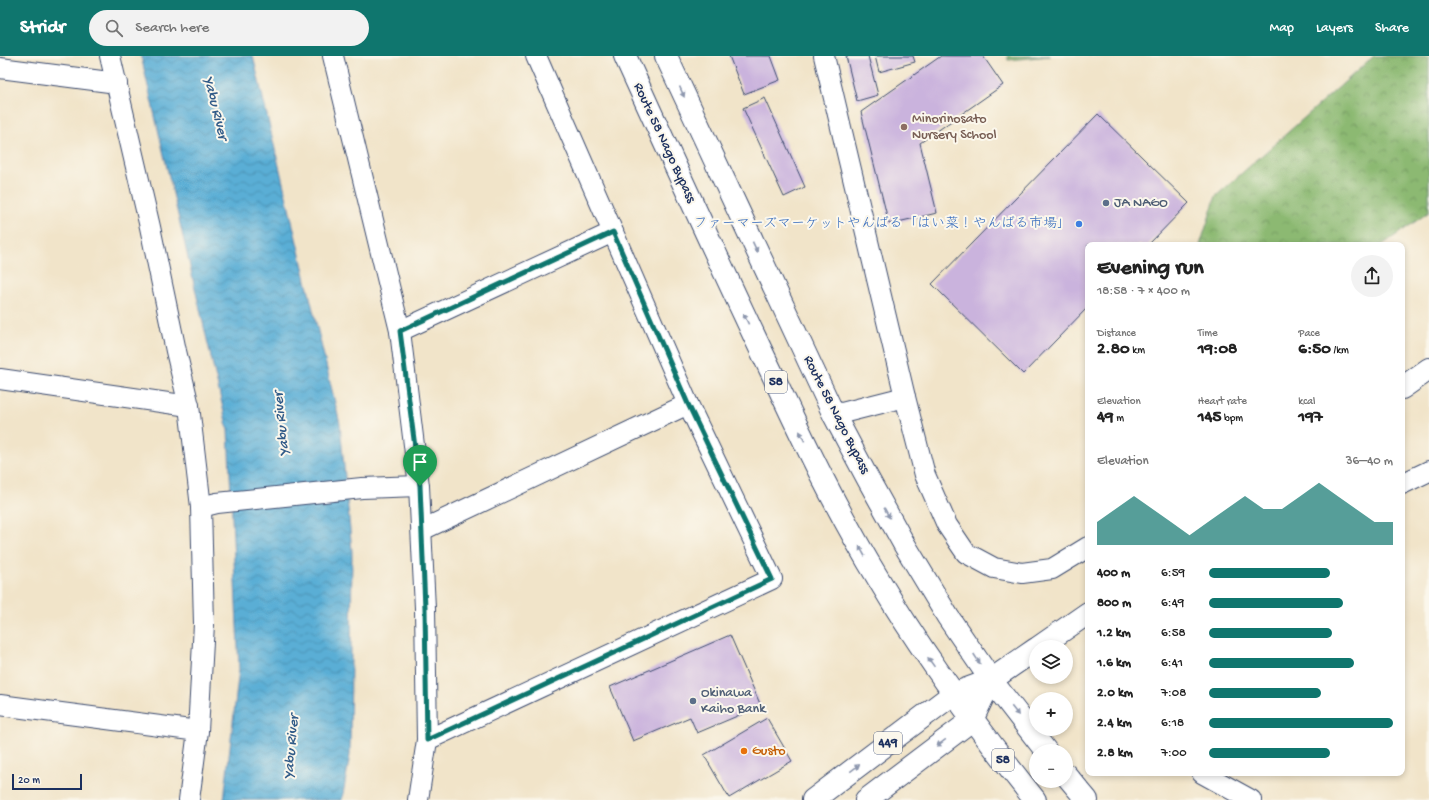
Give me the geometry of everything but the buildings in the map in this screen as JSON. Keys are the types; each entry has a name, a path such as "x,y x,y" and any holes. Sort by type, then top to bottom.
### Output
{"main road":[{"name":"Route 58 Nago Bypass","path":"625,56 724,274 841,514 893,604 953,694"},
{"name":"Route 58 Nago Bypass","path":"666,56 834,415 904,544 948,617 991,680 1041,744"},
{"path":"1405,386 1429,369"},
{"path":"1049,640 1085,615"},
{"path":"991,680 1029,654"},
{"name":"449","path":"813,800 953,694 991,680"},
{"name":"449","path":"866,800 972,720 991,680"},
{"name":"58","path":"953,694 1035,800"},
{"path":"1073,783 1087,800"}],"street":[{"path":"110,56 150,227 209,505 198,731 189,800"},
{"path":"333,56 400,331 420,486 427,740 418,800"},
{"path":"427,740 772,579 688,404 536,56"},
{"path":"824,56 925,475 947,525 966,553 994,568 1022,572 1052,569 1085,549"},
{"path":"0,68 117,83"},
{"path":"400,331 613,232"},
{"path":"0,379 189,406"},
{"path":"834,415 905,397"},
{"path":"422,530 688,404"},
{"path":"1405,483 1429,471"},
{"path":"209,505 362,488 420,486"},
{"path":"0,706 198,731"},
{"path":"1207,776 1251,800"}],"green space":[{"path":"1007,56 1050,56 1008,60"},
{"path":"1374,56 1429,56 1429,212 1386,242 1201,242 1216,196"}],"water":[{"name":"Yabu River","path":"141,56 253,56 340,424 352,551 350,755 342,800 224,800 239,669 228,430"}],"place":[{"name":"Minorinosato Nursery School","path":"904,127"},
{"name":"JA NAGO","path":"1106,203"},
{"name":"ファーマーズマーケットやんばる「はい菜！やんばる市場」","path":"1079,224"},
{"name":"Okinawa Kaiho Bank","path":"693,701"},
{"name":"Gusto","path":"744,751"}],"route":[{"path":"613,232 688,404 772,579 427,740 425,608 420,486 400,331 613,232"}]}
